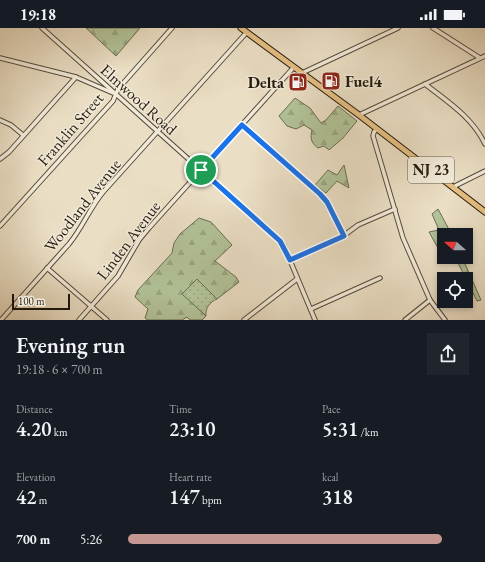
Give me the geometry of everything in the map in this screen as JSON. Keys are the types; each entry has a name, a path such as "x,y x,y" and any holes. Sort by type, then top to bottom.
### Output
{"main road":[{"name":"NJ 23","path":"241,28 359,115 485,212"}],"street":[{"name":"Elmwood Road","path":"42,28 280,241 290,260 315,320"},
{"name":"Franklin Street","path":"0,226 113,101 118,89 172,28"},
{"path":"302,73 398,28"},
{"path":"432,28 480,58"},
{"name":"Woodland Avenue","path":"1,320 74,238 100,196 247,32"},
{"path":"359,115 485,56"},
{"path":"0,58 76,77 116,94"},
{"name":"Linden Avenue","path":"78,320 118,276 144,234 294,67"},
{"path":"0,159 9,152 76,77"},
{"path":"425,84 468,119 480,134 485,144"},
{"path":"0,120 11,125 23,135"},
{"path":"242,125 320,194 327,202 344,236"},
{"path":"377,129 373,136 403,238 430,300 445,320"},
{"path":"453,187 485,171"},
{"path":"290,260 344,236 358,225 395,209"},
{"path":"47,268 107,320"},
{"path":"311,310 380,278"},
{"path":"244,320 298,279"},
{"path":"405,320 430,300"}],"green space":[{"path":"86,28 140,28 116,56"},
{"path":"295,98 310,108 321,123 326,120 338,106 357,121 343,138 329,150 324,146 318,148 312,140 312,130 304,125 296,129 287,126 279,116"},
{"path":"344,165 349,188 337,181 326,193 315,185 328,170 337,175"},
{"path":"438,209 448,228 438,228 432,214"},
{"path":"199,218 211,222 232,245 215,261 236,277 239,282 217,299 197,279 182,294 206,316 202,320 190,320 187,317 182,320 148,320 145,318 148,309 135,297 138,290 172,253 174,243 180,234"},
{"path":"437,230 437,246 429,232"},
{"path":"458,264 465,264 469,272 462,272"},
{"path":"197,279 217,299 208,306 206,316 181,294"},
{"path":"473,282 481,300 477,301 473,293"}],"place":[{"name":"Fuel4","path":"331,81"},
{"name":"Delta","path":"298,82"}],"route":[{"path":"242,125 320,194 327,202 344,236 290,260 284,246 280,241 201,170 242,125"}]}
